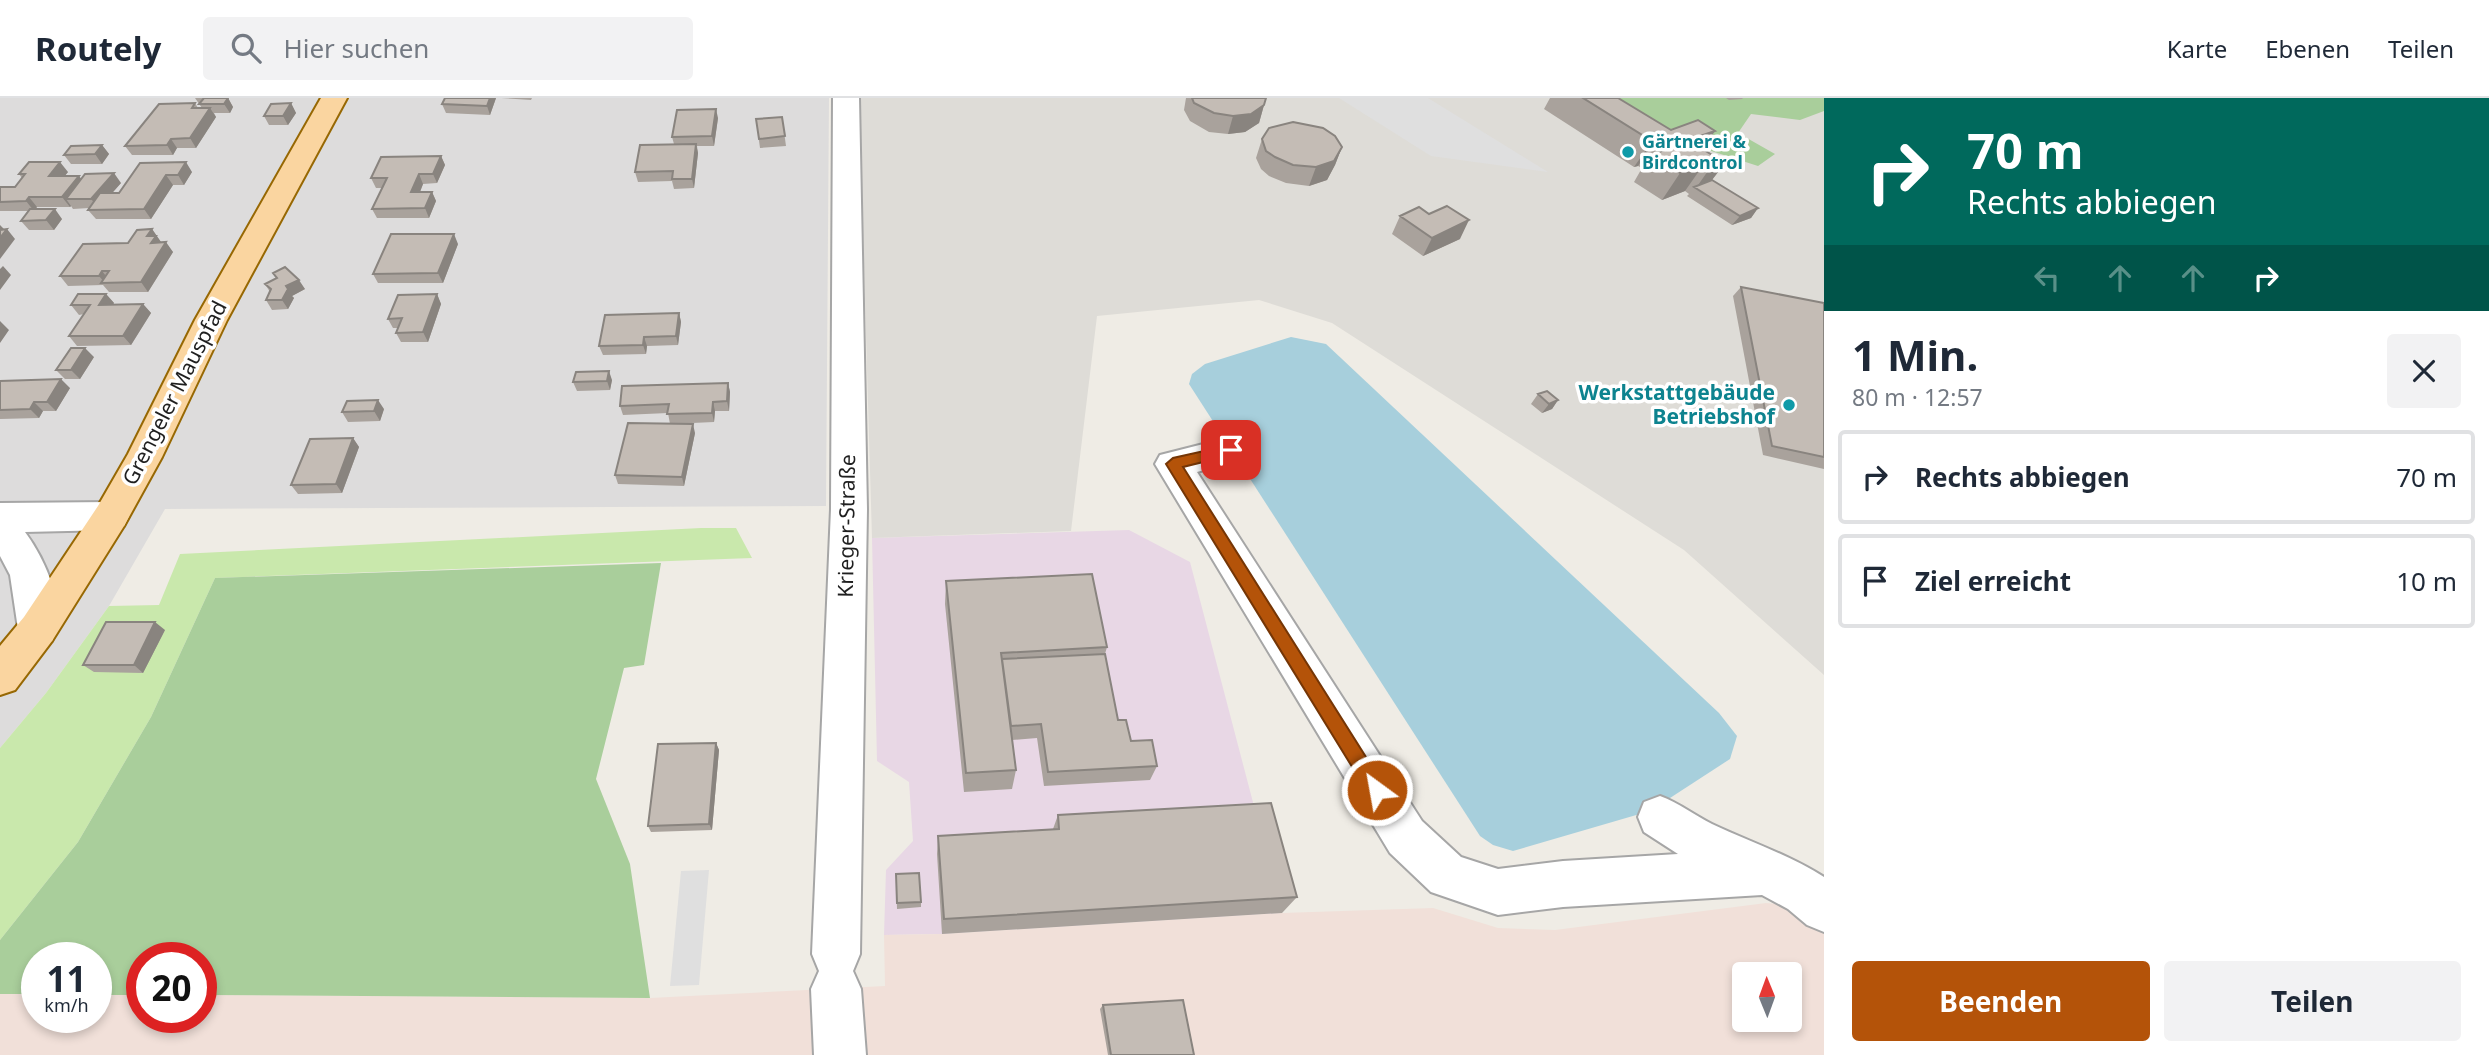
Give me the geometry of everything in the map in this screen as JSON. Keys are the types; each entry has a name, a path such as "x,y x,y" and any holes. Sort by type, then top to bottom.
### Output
{"main road":[{"name":"Grengeler Mauspfad","path":"0,677 38,629 111,516 144,457 211,320 334,98"}],"street":[{"name":"Krieger-Straße","path":"840,1055 836,972 849,509 846,98"},
{"path":"1231,450 1173,464 1406,837 1447,876 1498,892 1563,884 1768,872"},
{"path":"0,518 111,516"},
{"path":"0,530 17,548 30,577 38,629"},
{"path":"1660,817 1691,837 1805,892 1824,908"}],"shaded area":[{"path":"0,98 829,98 826,506 165,509 109,606 46,693 0,748"},
{"path":"859,98 1824,98 1824,675 1684,550 1332,323 1259,300 1097,316 1071,531 872,538"},
{"path":"1339,98 1428,98 1548,172 1431,156"},
{"path":"1129,530 1190,562 1282,913 942,934 884,935 886,870 913,841 909,782 877,761 872,538"},
{"path":"709,870 699,985 670,986 681,871"},
{"path":"1824,878 1824,1055 0,1055 0,994 21,994 21,1033 112,1033 112,995 126,995 126,1033 217,1033 217,995 650,998 885,986 884,935 943,934 1282,913 1433,908 1498,928 1555,930 1766,903 1799,906"}],"green space":[{"path":"1585,98 1824,98 1824,111 1800,120 1751,114 1738,133 1775,154 1758,166 1702,148"},
{"path":"736,528 752,558 215,578 151,717 78,842 0,940 0,748 46,693 109,606 159,605 180,554"},
{"path":"661,563 644,665 624,668 596,779 630,864 650,998 217,995 217,942 126,942 126,995 112,995 112,942 21,942 21,994 0,994 0,940 78,842 151,717 215,578"}],"water":[{"path":"1291,337 1326,344 1719,713 1737,736 1730,759 1650,811 1513,851 1493,845 1480,836 1189,384 1192,374 1205,364"}],"building":[{"path":"204,98 228,98 224,104 199,104"},
{"path":"445,98 490,98 487,106 442,104"},
{"path":"1192,98 1266,98 1264,105 1251,114 1233,116 1214,113 1194,103"},
{"path":"1583,98 1618,98 1671,130 1698,120 1715,131 1688,140 1725,163 1710,168 1704,164 1680,173 1651,155 1670,148 1656,139 1652,141"},
{"path":"195,103 192,108 210,108 190,138 171,139 167,145 125,146 159,104"},
{"path":"291,103 283,116 264,116 271,104"},
{"path":"716,109 712,136 672,137 677,110"},
{"path":"782,117 785,136 759,139 756,119"},
{"path":"1293,122 1323,128 1335,136 1342,147 1334,161 1316,167 1293,165 1266,151 1262,139 1269,128"},
{"path":"696,144 692,179 672,179 673,171 635,172 640,145"},
{"path":"102,145 95,154 64,155 71,146"},
{"path":"441,156 433,174 419,174 411,192 432,192 425,208 372,209 387,178 371,178 381,157"},
{"path":"29,162 60,162 49,176 79,176 62,197 29,197 26,201 0,202 0,187 15,187 25,174 19,174"},
{"path":"186,162 178,175 166,175 144,209 88,210 100,193 119,193 140,163"},
{"path":"114,173 91,199 66,199 85,174"},
{"path":"1712,180 1758,208 1740,216 1694,187"},
{"path":"1447,206 1469,220 1432,238 1400,216 1419,207 1429,214"},
{"path":"30,209 55,209 46,220 21,221"},
{"path":"152,229 147,236 156,236 151,243 166,242 141,282 101,283 109,271 102,271 99,276 60,276 83,244 128,243 137,230"},
{"path":"391,234 454,234 438,273 373,274"},
{"path":"285,267 299,280 286,286 288,289 282,300 266,300 271,289 265,284 277,278 273,273"},
{"name":"Werkstattgebäude Betriebshof","path":"1741,287 1824,303 1824,457 1772,446"},
{"path":"78,294 106,294 99,305 143,304 123,336 69,336 90,305 71,305"},
{"path":"437,294 423,332 396,333 402,318 388,319 398,295"},
{"path":"679,313 676,336 644,337 643,345 599,346 605,315"},
{"path":"71,348 85,348 71,370 56,370"},
{"path":"609,371 607,381 573,382 576,372"},
{"path":"61,379 47,402 34,402 30,409 0,410 0,381"},
{"path":"728,383 727,401 713,402 712,413 667,414 669,404 620,406 622,386"},
{"path":"1547,391 1558,400 1549,404 1538,394"},
{"path":"378,400 374,411 342,412 347,401"},
{"path":"628,423 693,424 682,477 615,475"},
{"path":"353,438 336,484 291,485 310,439"},
{"path":"1092,574 1107,647 1001,653 1016,770 966,773 946,581"},
{"path":"106,622 155,622 134,665 83,665"},
{"path":"1105,654 1118,720 1126,720 1131,741 1152,740 1157,766 1048,772 1041,724 1011,726 1002,659"},
{"path":"716,743 709,824 648,826 658,744"},
{"path":"1271,803 1297,897 944,919 938,836 1059,829 1058,815"},
{"path":"919,873 921,902 897,903 896,874"},
{"path":"1183,1000 1194,1055 1111,1055 1103,1005"}],"place":[{"name":"Gärtnerei & Birdcontrol","path":"1628,152"},
{"name":"Werkstattgebäude Betriebshof","path":"1789,405"}],"route":[{"path":"1231,450 1173,464 1377,790"}]}
